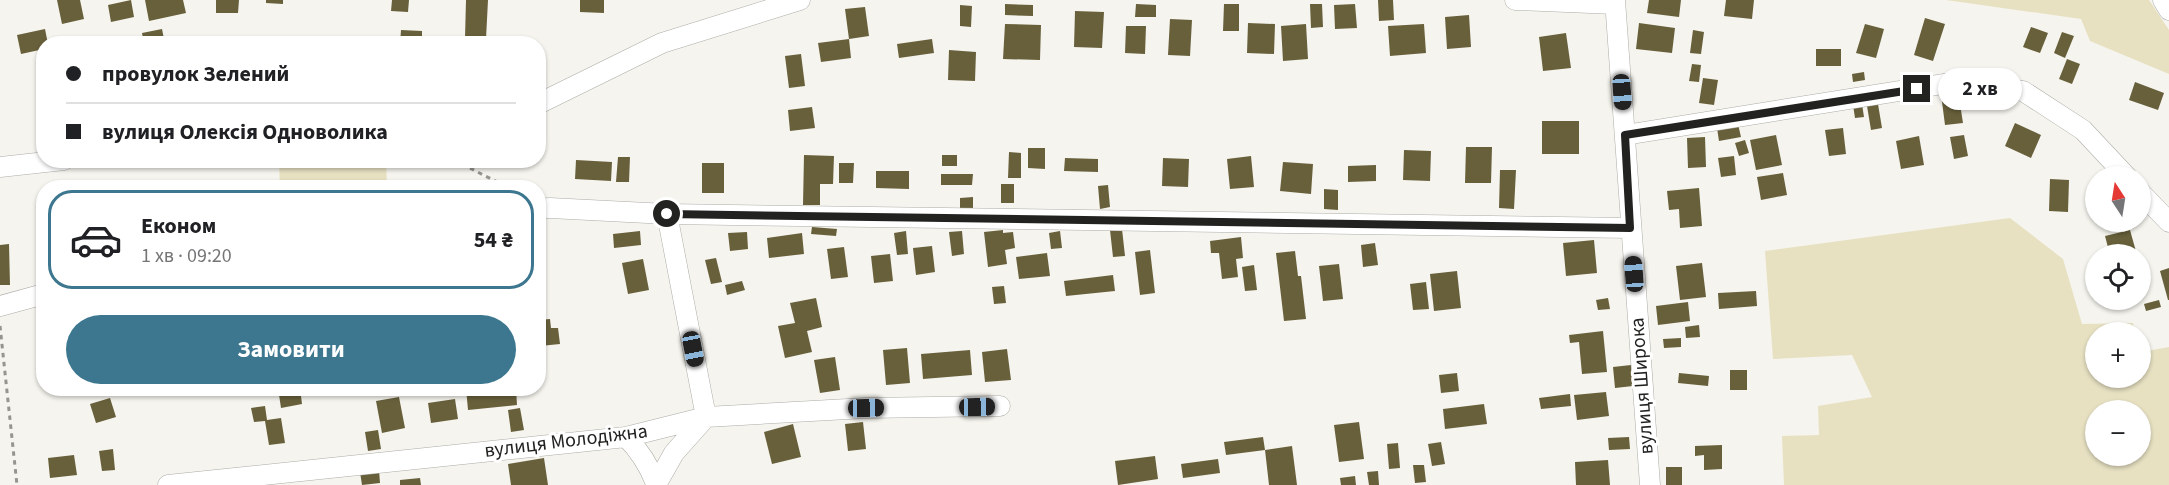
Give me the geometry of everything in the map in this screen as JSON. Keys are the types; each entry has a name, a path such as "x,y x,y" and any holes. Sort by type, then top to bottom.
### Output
{"street":[{"path":"546,100 662,43 800,0"},
{"path":"1515,0 1615,2"},
{"path":"2163,0 2169,10"},
{"name":"вулиця Широка","path":"1615,2 1650,485"},
{"path":"1625,135 1962,81 2023,91 2083,130 2117,166"},
{"path":"0,167 36,163"},
{"path":"2151,203 2169,222"},
{"path":"546,208 667,214 1630,228"},
{"path":"656,484 674,453 706,417 667,214"},
{"path":"0,306 36,296"},
{"name":"вулиця Молодіжна","path":"168,485 626,437 706,417 866,408 1000,406"},
{"path":"626,437 650,467 656,484"}],"path":[{"path":"470,168 493,180"},
{"path":"0,326 17,485"}],"shaded area":[{"path":"1946,0 2149,0 2169,30 2169,74 2090,41 2081,19"},
{"path":"279,168 386,168 387,180 280,180"},
{"path":"2010,218 2063,259 2082,324 2085,324 2085,388 2151,388 2151,350 2169,347 2169,485 1784,485 1782,436 1819,435 1818,406 1872,397 1852,355 1773,359 1765,251"}],"building":[{"path":"57,0 80,0 84,19 62,24"},
{"path":"131,0 134,17 111,22 108,5"},
{"path":"145,0 183,0 186,13 149,21"},
{"path":"216,0 239,0 238,13 216,13"},
{"path":"266,0 283,0 283,4 266,3"},
{"path":"392,0 409,0 408,12 391,11"},
{"path":"466,0 488,0 486,36 465,36"},
{"path":"580,0 604,0 604,13 580,12"},
{"path":"1378,0 1393,0 1394,20 1379,21"},
{"path":"1649,0 1681,0 1679,17 1647,13"},
{"path":"1726,0 1754,0 1752,19 1724,16"},
{"path":"1005,4 1033,5 1033,16 1005,15"},
{"path":"1136,4 1156,5 1156,17 1135,17"},
{"path":"1224,4 1239,4 1239,31 1223,31"},
{"path":"1310,4 1322,4 1323,27 1311,28"},
{"path":"1355,4 1357,28 1335,29 1334,5"},
{"path":"960,5 972,6 971,27 960,26"},
{"path":"865,7 869,36 849,39 845,9"},
{"path":"1075,11 1104,12 1102,48 1074,47"},
{"path":"1469,15 1471,47 1447,49 1445,17"},
{"path":"1925,18 1945,24 1933,61 1914,55"},
{"path":"1170,19 1192,20 1190,56 1168,55"},
{"path":"1248,23 1275,24 1274,54 1247,53"},
{"path":"1639,23 1675,28 1672,53 1636,49"},
{"path":"1005,24 1041,25 1040,60 1003,59"},
{"path":"1306,24 1308,59 1283,61 1281,26"},
{"path":"1424,24 1426,53 1390,56 1388,26"},
{"path":"1865,24 1884,29 1876,58 1856,53"},
{"path":"1126,26 1146,26 1145,54 1125,53"},
{"path":"2031,27 2048,33 2040,53 2023,47"},
{"path":"45,29 46,36 36,36 36,51 21,54 17,35"},
{"path":"162,29 163,36 143,36 142,33"},
{"path":"401,30 422,31 422,36 401,36"},
{"path":"1693,30 1704,32 1701,54 1690,53"},
{"path":"2062,32 2074,36 2065,58 2054,53"},
{"path":"1566,33 1571,68 1543,71 1539,37"},
{"path":"849,39 851,58 821,62 818,43"},
{"path":"932,39 934,53 899,58 897,44"},
{"path":"1816,49 1841,49 1841,66 1816,66"},
{"path":"949,50 976,52 975,81 948,80"},
{"path":"801,54 805,86 789,88 785,56"},
{"path":"2067,59 2080,64 2072,84 2059,79"},
{"path":"1692,64 1701,65 1699,82 1689,81"},
{"path":"1864,72 1865,80 1853,82 1852,74"},
{"path":"1703,78 1718,80 1714,105 1699,103"},
{"path":"2135,82 2164,93 2158,110 2129,100"},
{"path":"1958,91 1963,123 1945,125 1941,94"},
{"path":"1862,104 1864,117 1855,118 1853,105"},
{"path":"1878,104 1882,128 1871,130 1867,106"},
{"path":"812,107 815,128 790,131 788,110"},
{"path":"1542,121 1579,121 1579,154 1542,154"},
{"path":"2015,123 2041,135 2031,158 2005,146"},
{"path":"1738,124 1741,137 1719,141 1717,128"},
{"path":"1843,128 1846,154 1829,156 1825,130"},
{"path":"1776,135 1782,165 1756,170 1750,140"},
{"path":"1964,135 1968,156 1954,159 1950,137"},
{"path":"1919,136 1924,165 1901,169 1896,141"},
{"path":"1705,137 1706,167 1688,168 1687,138"},
{"path":"1745,140 1749,153 1739,156 1735,143"},
{"path":"1466,147 1492,147 1491,183 1465,183"},
{"path":"1028,148 1045,148 1045,169 1028,168"},
{"path":"1404,150 1431,151 1430,181 1403,180"},
{"path":"1009,152 1021,153 1021,178 1008,178"},
{"path":"804,155 834,156 833,184 820,184 820,205 803,205"},
{"path":"942,155 957,155 957,166 942,166"},
{"path":"1251,156 1254,187 1230,189 1227,159"},
{"path":"1734,156 1736,175 1721,177 1718,158"},
{"path":"618,157 630,157 629,182 616,182"},
{"path":"1065,158 1098,159 1098,172 1064,171"},
{"path":"1163,158 1189,159 1188,187 1162,186"},
{"path":"576,160 612,162 611,181 575,179"},
{"path":"1283,162 1313,164 1311,194 1280,191"},
{"path":"702,163 724,163 724,193 702,193"},
{"path":"839,163 854,163 853,183 839,183"},
{"path":"1376,165 1376,181 1348,182 1348,166"},
{"path":"1500,170 1516,170 1514,209 1499,208"},
{"path":"876,171 909,171 909,189 876,188"},
{"path":"1783,173 1787,195 1761,200 1757,177"},
{"path":"941,174 973,174 972,185 941,185"},
{"path":"2050,179 2069,180 2068,212 2049,211"},
{"path":"1001,184 1014,184 1014,203 1001,203"},
{"path":"1108,185 1110,207 1100,209 1098,186"},
{"path":"1699,188 1702,226 1680,228 1679,209 1669,210 1667,191"},
{"path":"1324,189 1338,190 1338,210 1324,209"},
{"path":"973,197 973,212 960,211 960,198"},
{"path":"812,227 837,229 836,236 811,234"},
{"path":"1122,229 1125,256 1113,257 1110,230"},
{"path":"1003,230 1003,233 1013,232 1015,248 1005,250 1007,264 988,267 984,232"},
{"path":"640,231 641,245 614,248 613,234"},
{"path":"906,231 908,254 897,255 894,233"},
{"path":"962,231 964,254 952,256 949,232"},
{"path":"1060,231 1062,248 1051,249 1049,233"},
{"path":"747,232 748,249 730,251 728,233"},
{"path":"2131,232 2134,244 2107,244 2105,236"},
{"path":"802,233 804,254 769,258 767,238"},
{"path":"1241,237 1243,258 1236,259 1238,277 1222,279 1219,253 1211,253 1210,241"},
{"path":"1594,240 1597,273 1566,276 1563,243"},
{"path":"1375,243 1378,265 1363,267 1361,245"},
{"path":"9,244 10,285 0,285 0,245"},
{"path":"932,246 935,272 916,275 913,248"},
{"path":"844,247 848,277 831,279 827,249"},
{"path":"1150,250 1155,293 1140,295 1135,252"},
{"path":"1295,251 1298,276 1301,276 1306,319 1284,321 1276,253"},
{"path":"1047,253 1050,276 1019,279 1016,257"},
{"path":"890,254 893,281 874,283 871,256"},
{"path":"716,258 722,282 711,284 705,260"},
{"path":"643,259 649,290 628,294 622,263"},
{"path":"1702,263 1706,297 1680,300 1676,266"},
{"path":"1339,264 1343,299 1323,301 1319,266"},
{"path":"1254,265 1257,290 1245,291 1242,267"},
{"path":"2169,268 2169,300 2168,300 2160,271"},
{"path":"1457,271 1461,308 1434,311 1430,274"},
{"path":"1113,275 1115,291 1066,296 1064,281"},
{"path":"742,281 745,290 727,295 725,285"},
{"path":"1426,282 1429,309 1413,310 1410,284"},
{"path":"1004,286 1006,303 994,304 992,287"},
{"path":"1756,291 1757,306 1719,309 1718,293"},
{"path":"816,298 822,327 807,331 812,352 785,358 778,326 795,323 790,303"},
{"path":"1608,298 1610,309 1598,310 1596,300"},
{"path":"2159,300 2161,307 2151,310 2151,302"},
{"path":"1688,302 1690,321 1658,325 1656,306"},
{"path":"546,319 550,319 551,328 558,328 560,344 546,345"},
{"path":"1699,325 1700,337 1686,338 1685,327"},
{"path":"1603,331 1607,372 1582,374 1579,342 1570,343 1569,335"},
{"path":"1681,338 1681,347 1664,348 1663,339"},
{"path":"907,348 910,383 886,385 883,350"},
{"path":"1007,349 1011,380 985,382 982,352"},
{"path":"970,350 972,375 923,379 921,354"},
{"path":"835,357 840,390 820,393 814,360"},
{"path":"1631,365 1633,386 1615,388 1613,367"},
{"path":"1730,370 1747,370 1747,390 1730,390"},
{"path":"1457,373 1459,391 1441,393 1439,375"},
{"path":"1679,373 1709,376 1708,386 1678,383"},
{"path":"1606,392 1609,416 1577,420 1574,395"},
{"path":"1570,394 1571,406 1541,409 1539,398"},
{"path":"279,396 301,396 302,404 281,408"},
{"path":"467,396 516,396 517,405 468,410"},
{"path":"399,397 405,428 382,433 376,401"},
{"path":"110,398 116,417 96,423 90,404"},
{"path":"455,399 458,419 431,423 428,403"},
{"path":"1484,404 1487,424 1445,429 1443,409"},
{"path":"265,406 267,420 281,418 285,443 269,445 265,421 254,422 251,408"},
{"path":"520,408 524,430 511,432 508,410"},
{"path":"863,422 866,449 848,451 845,424"},
{"path":"1359,422 1364,459 1339,462 1334,425"},
{"path":"793,424 801,457 772,464 764,432"},
{"path":"378,430 381,449 368,451 365,432"},
{"path":"1263,437 1265,450 1226,455 1224,442"},
{"path":"1629,437 1630,449 1609,450 1608,438"},
{"path":"1441,442 1445,464 1432,466 1428,444"},
{"path":"1398,443 1400,468 1389,469 1387,444"},
{"path":"1722,445 1722,469 1704,470 1704,455 1695,456 1695,446"},
{"path":"1292,446 1297,485 1269,485 1265,450"},
{"path":"113,449 115,470 102,471 99,451"},
{"path":"74,455 77,475 50,478 48,458"},
{"path":"1155,456 1158,479 1118,485 1115,461"},
{"path":"544,458 548,485 511,485 508,464"},
{"path":"1218,459 1220,473 1183,478 1181,464"},
{"path":"1608,460 1610,485 1576,485 1575,462"},
{"path":"1413,465 1424,465 1426,482 1415,483"},
{"path":"1666,467 1682,467 1682,485 1666,485"},
{"path":"379,470 380,483 362,485 360,472"},
{"path":"1378,471 1379,485 1369,485 1367,472"},
{"path":"1355,476 1356,485 1341,485 1340,478"},
{"path":"420,478 421,485 400,485 400,480"}],"route":[{"path":"667,214 1630,228 1625,135 1917,89"}]}
